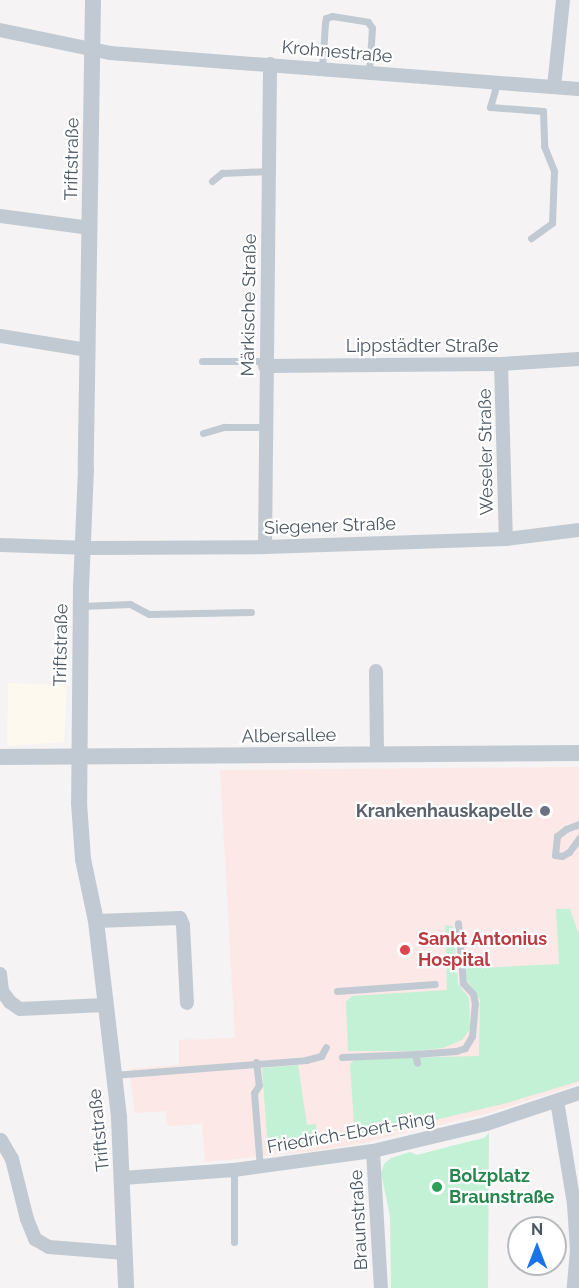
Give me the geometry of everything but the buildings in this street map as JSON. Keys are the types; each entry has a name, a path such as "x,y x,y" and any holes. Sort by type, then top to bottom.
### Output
{"street":[{"name":"Triftstraße","path":"93,0 79,757 83,859 96,921 123,1178 126,1288"},
{"path":"554,87 562,0"},
{"name":"Krohnestraße","path":"0,30 92,50 579,89"},
{"name":"Märkische Straße","path":"266,546 265,363 270,64"},
{"path":"0,216 90,228"},
{"path":"0,336 87,350"},
{"name":"Lippstädter Straße","path":"265,363 501,364 579,359"},
{"name":"Weseler Straße","path":"501,364 506,539"},
{"name":"Siegener Straße","path":"0,545 82,548 266,546 506,539 579,530"},
{"path":"376,671 377,754"},
{"name":"Albersallee","path":"0,757 579,753"},
{"path":"96,921 180,918 183,925 187,1003"},
{"path":"0,974 1,991 20,1009 104,1005"},
{"name":"Friedrich-Ebert-Ring","path":"123,1178 234,1170 373,1151 486,1124 579,1093"},
{"path":"557,1101 575,1179 577,1250 574,1288"},
{"path":"2,1140 12,1159 27,1220 35,1239 49,1247 125,1253"},
{"name":"Braunstraße","path":"373,1151 381,1288"}],"lane":[{"path":"321,69 326,18 332,16 368,22 372,28 369,72"},
{"path":"497,83 490,107 543,111 544,146 554,171 552,223 531,237"},
{"path":"212,182 222,173 269,171"},
{"path":"202,362 265,363"},
{"path":"203,433 224,427 265,427"},
{"path":"82,606 130,604 148,614 251,612"},
{"path":"579,824 557,836 555,855 562,856 570,852 579,838"},
{"path":"342,1057 456,1051 465,1048 472,1036 475,1004 473,994 463,983 458,923"},
{"path":"338,991 435,984"},
{"path":"113,1075 255,1062 306,1060 321,1056 326,1047"},
{"path":"415,1054 417,1063"},
{"path":"255,1062 259,1085 254,1093 260,1167"},
{"path":"234,1170 234,1242"}],"shaded area":[{"path":"8,683 67,685 64,742 7,746"},
{"name":"Sankt Antonius Hospital","path":"579,767 579,1084 489,1113 359,1144 315,1151 205,1162 202,1124 168,1126 165,1111 135,1113 129,1069 179,1065 179,1040 235,1038 220,770"}],"green space":[{"path":"556,909 570,909 579,935 579,1081 507,1103 355,1139 350,1064 356,1059 479,1056 480,1000 467,980 464,960 479,959 481,968 559,964"},
{"path":"445,925 452,926 458,984 469,998 470,1029 462,1040 443,1048 416,1051 348,1051 346,1002 352,996 447,990"},
{"path":"298,1065 307,1125 316,1124 318,1144 268,1150 262,1068"},
{"name":"Bolzplatz Braunstraße","path":"489,1133 488,1288 391,1288 390,1216 381,1173 384,1164 391,1158 410,1152 417,1155 484,1138"}],"place":[{"name":"Krankenhauskapelle","path":"545,811"},
{"name":"Sankt Antonius Hospital","path":"405,950"},
{"name":"Bolzplatz Braunstraße","path":"437,1187"}]}
